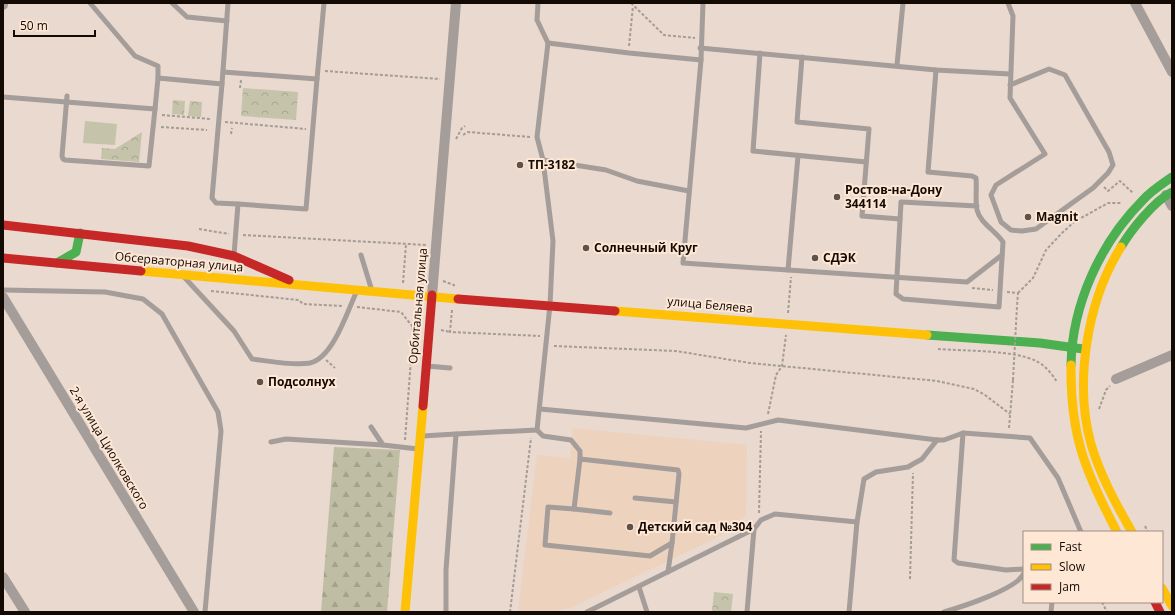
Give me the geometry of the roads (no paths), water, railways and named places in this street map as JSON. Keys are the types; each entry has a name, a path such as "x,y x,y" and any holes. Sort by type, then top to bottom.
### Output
{"main road":[{"path":"1117,531 1084,464 1075,432 1071,403 1071,374 1074,348 1080,313 1094,270 1108,241 1125,217 1156,187 1172,177"},
{"path":"1132,531 1102,471 1088,429 1085,405 1086,349 1093,315 1106,274 1119,249 1136,226 1169,193"},
{"name":"Обсерваторная улица","path":"3,225 188,246 234,256 299,285"},
{"path":"57,263 76,252 80,233"},
{"name":"Обсерваторная улица","path":"3,258 357,291 432,296"},
{"name":"улица Беляева","path":"432,296 986,339 1086,349"},
{"name":"Орбитальная улица","path":"405,612 432,296"},
{"path":"1163,590 1172,606"},
{"path":"1156,603 1160,612"}],"street":[{"name":"Орбитальная улица","path":"432,296 456,3"},
{"path":"1135,3 1172,72"},
{"path":"1169,193 1172,206"},
{"name":"2-я улица Циолковского","path":"3,297 194,612"},
{"path":"1116,380 1172,355"},
{"path":"3,577 25,612"}],"lane":[{"path":"67,96 62,159 149,166 154,126 158,66 133,54 90,3"},
{"path":"172,3 187,17 227,21"},
{"path":"228,3 212,198 216,203 306,209 324,3"},
{"path":"534,430 540,409 550,305 553,234 543,160 537,137 548,43 537,20 538,3"},
{"path":"703,3 700,39 701,60 683,263 967,282 1002,255"},
{"path":"897,65 903,3"},
{"path":"1008,3 1013,16 1010,74 1010,85 1010,98 1045,154 996,185 991,195 1001,222 1011,230 1022,231 1036,229 1099,182 1108,173 1113,165 1109,152 1065,75 1049,69 1010,85"},
{"path":"548,43 701,60"},
{"path":"700,48 897,65 936,70 1010,74"},
{"path":"760,53 753,152 866,162"},
{"path":"802,57 797,122 869,129 862,216 900,219"},
{"path":"936,70 928,172 972,176 976,178 977,206 977,211 983,221 1000,236 1003,242 999,307 903,300 896,294 901,202 977,206"},
{"path":"223,72 317,79"},
{"path":"158,78 222,84"},
{"path":"3,97 66,102 155,112"},
{"path":"790,270 798,156"},
{"path":"543,160 606,170 637,181 689,191"},
{"path":"234,256 238,204"},
{"path":"361,255 372,292"},
{"path":"182,274 234,331 252,359 295,363 312,362 322,357 332,346 357,291"},
{"path":"3,290 104,292 143,299 162,314 218,412 221,430 205,612"},
{"path":"426,366 450,368"},
{"path":"540,409 746,428 778,420 937,440 944,440 963,433 1009,435 1030,438 1058,478 1081,531"},
{"path":"371,427 383,445"},
{"path":"420,436 534,430 543,436 572,440 580,451 574,509"},
{"path":"963,433 954,560 958,563 1006,570 1023,569"},
{"path":"446,612 446,570 456,434"},
{"path":"271,442 286,439 383,445 419,449"},
{"path":"849,612 857,522 864,479 876,472 908,467 922,459 937,440"},
{"path":"580,459 674,468 678,470 679,474 668,572"},
{"path":"636,498 676,502"},
{"path":"610,513 548,507 545,545 650,556 672,543"},
{"path":"587,612 754,529 761,520 775,514 857,522"},
{"path":"747,612 754,529"},
{"path":"944,612 986,597 1014,584 1023,576"},
{"path":"639,586 647,612"}],"place":[{"name":"ТП-3182","path":"520,165"},
{"name":"Ростов-на-Дону 344114","path":"837,197"},
{"name":"Magnit","path":"1028,217"},
{"name":"Солнечный Круг","path":"586,248"},
{"name":"СДЭК","path":"815,258"},
{"name":"Подсолнух","path":"260,382"},
{"name":"Детский сад №304","path":"630,527"}]}
